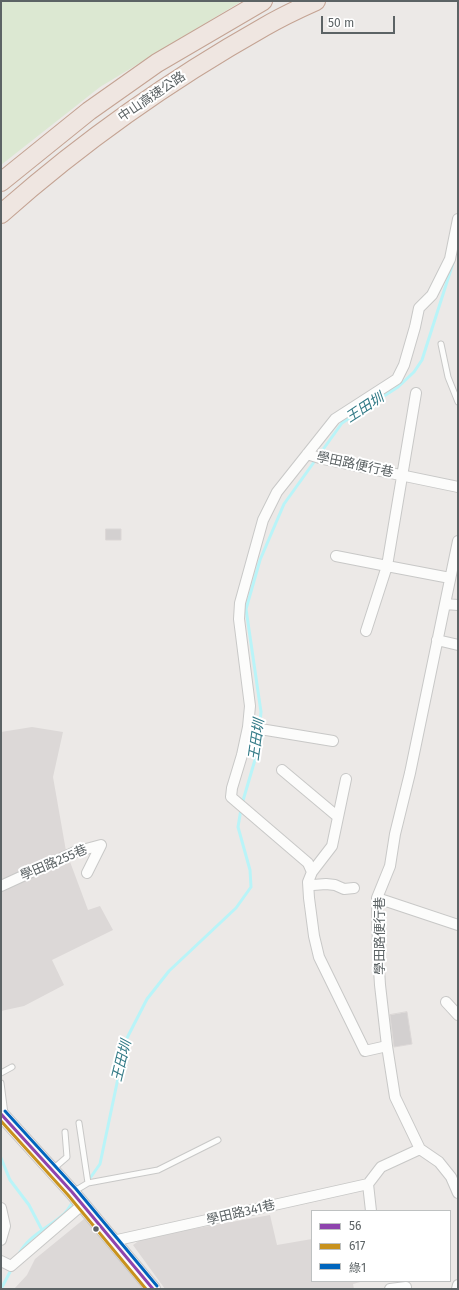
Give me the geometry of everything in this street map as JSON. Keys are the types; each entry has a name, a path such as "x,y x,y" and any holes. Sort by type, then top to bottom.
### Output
{"highway":[{"name":"中山高速公路","path":"1,182 89,111 157,64 263,1"},
{"name":"中山高速公路","path":"1,214 27,191 86,144 164,87 265,26 316,1"}],"main road":[{"path":"4,1116 72,1192 153,1289"}],"street":[{"path":"387,1046 365,1051 319,957 314,936 309,898 310,877 308,863 231,798 232,788 242,755 248,727 250,706 239,619 240,604 264,520 277,492 335,419 397,378 404,365 419,308 432,294 450,259 458,219"},
{"name":"學田路便行巷","path":"366,631 388,566 416,393"},
{"name":"學田路便行巷","path":"308,454 323,459 458,487"},
{"name":"學田路便行巷","path":"458,541 412,766 395,834 390,866 377,898 378,953 387,1046 395,1097 420,1149 439,1162 451,1177 458,1193"},
{"path":"336,556 450,578"},
{"path":"445,604 458,605"},
{"path":"437,640 458,645"},
{"path":"248,727 333,741"},
{"path":"282,770 338,817"},
{"path":"310,877 332,846 346,778"},
{"name":"學田路255巷","path":"1,886 75,852 101,845 87,873"},
{"path":"310,877 313,885 326,884 344,889 354,888"},
{"path":"377,898 458,925"},
{"path":"446,1002 458,1015"},
{"path":"371,1210 368,1184 381,1167 420,1149"},
{"name":"學田路341巷","path":"113,1241 368,1184"},
{"path":"1,1261 11,1266 82,1205"},
{"path":"1,1208 5,1226 1,1240"},
{"path":"457,1289 458,1285"},
{"path":"390,1289 406,1286"}],"lane":[{"path":"441,344 448,377 458,402"},
{"path":"1,1073 12,1067"},
{"path":"1,1083 4,1116"},
{"path":"79,1123 88,1183"},
{"path":"52,1170 67,1157 65,1132"},
{"path":"72,1192 88,1183 158,1170 218,1140"}],"shaded area":[{"path":"32,727 63,732 53,777 66,851 88,910 100,906 113,930 52,960 64,985 24,1006 1,1011 1,732"},
{"path":"270,1215 277,1245 311,1239 311,1282 360,1282 353,1284 354,1289 165,1289 133,1245 143,1238"},
{"path":"84,1219 151,1289 14,1289 27,1275 35,1259"}],"green space":[{"path":"1,1 242,1 100,87 1,165"}],"building":[{"path":"106,529 121,529 121,540 106,540"},
{"path":"407,1012 412,1044 394,1047 390,1015"}],"waterway":[{"name":"王田圳","path":"242,804 257,753 261,712 246,609 260,560 284,504 342,423 398,387 414,372 422,360 453,263"},
{"name":"王田圳","path":"88,1181 100,1164 126,1040 147,999 169,971 236,908 251,887 250,870 238,827 241,809"},
{"path":"1,1158 10,1180 29,1205 42,1230"},
{"name":"王田圳","path":"19,1254 28,1242 65,1213 74,1200"},
{"path":"1,1289 12,1268"}],"transit line":[{"name":"綠1","path":"5,1111 76,1189 157,1286"},
{"name":"56","path":"1,1114 72,1192 153,1289"},
{"name":"617","path":"1,1121 68,1195 146,1289"}]}
